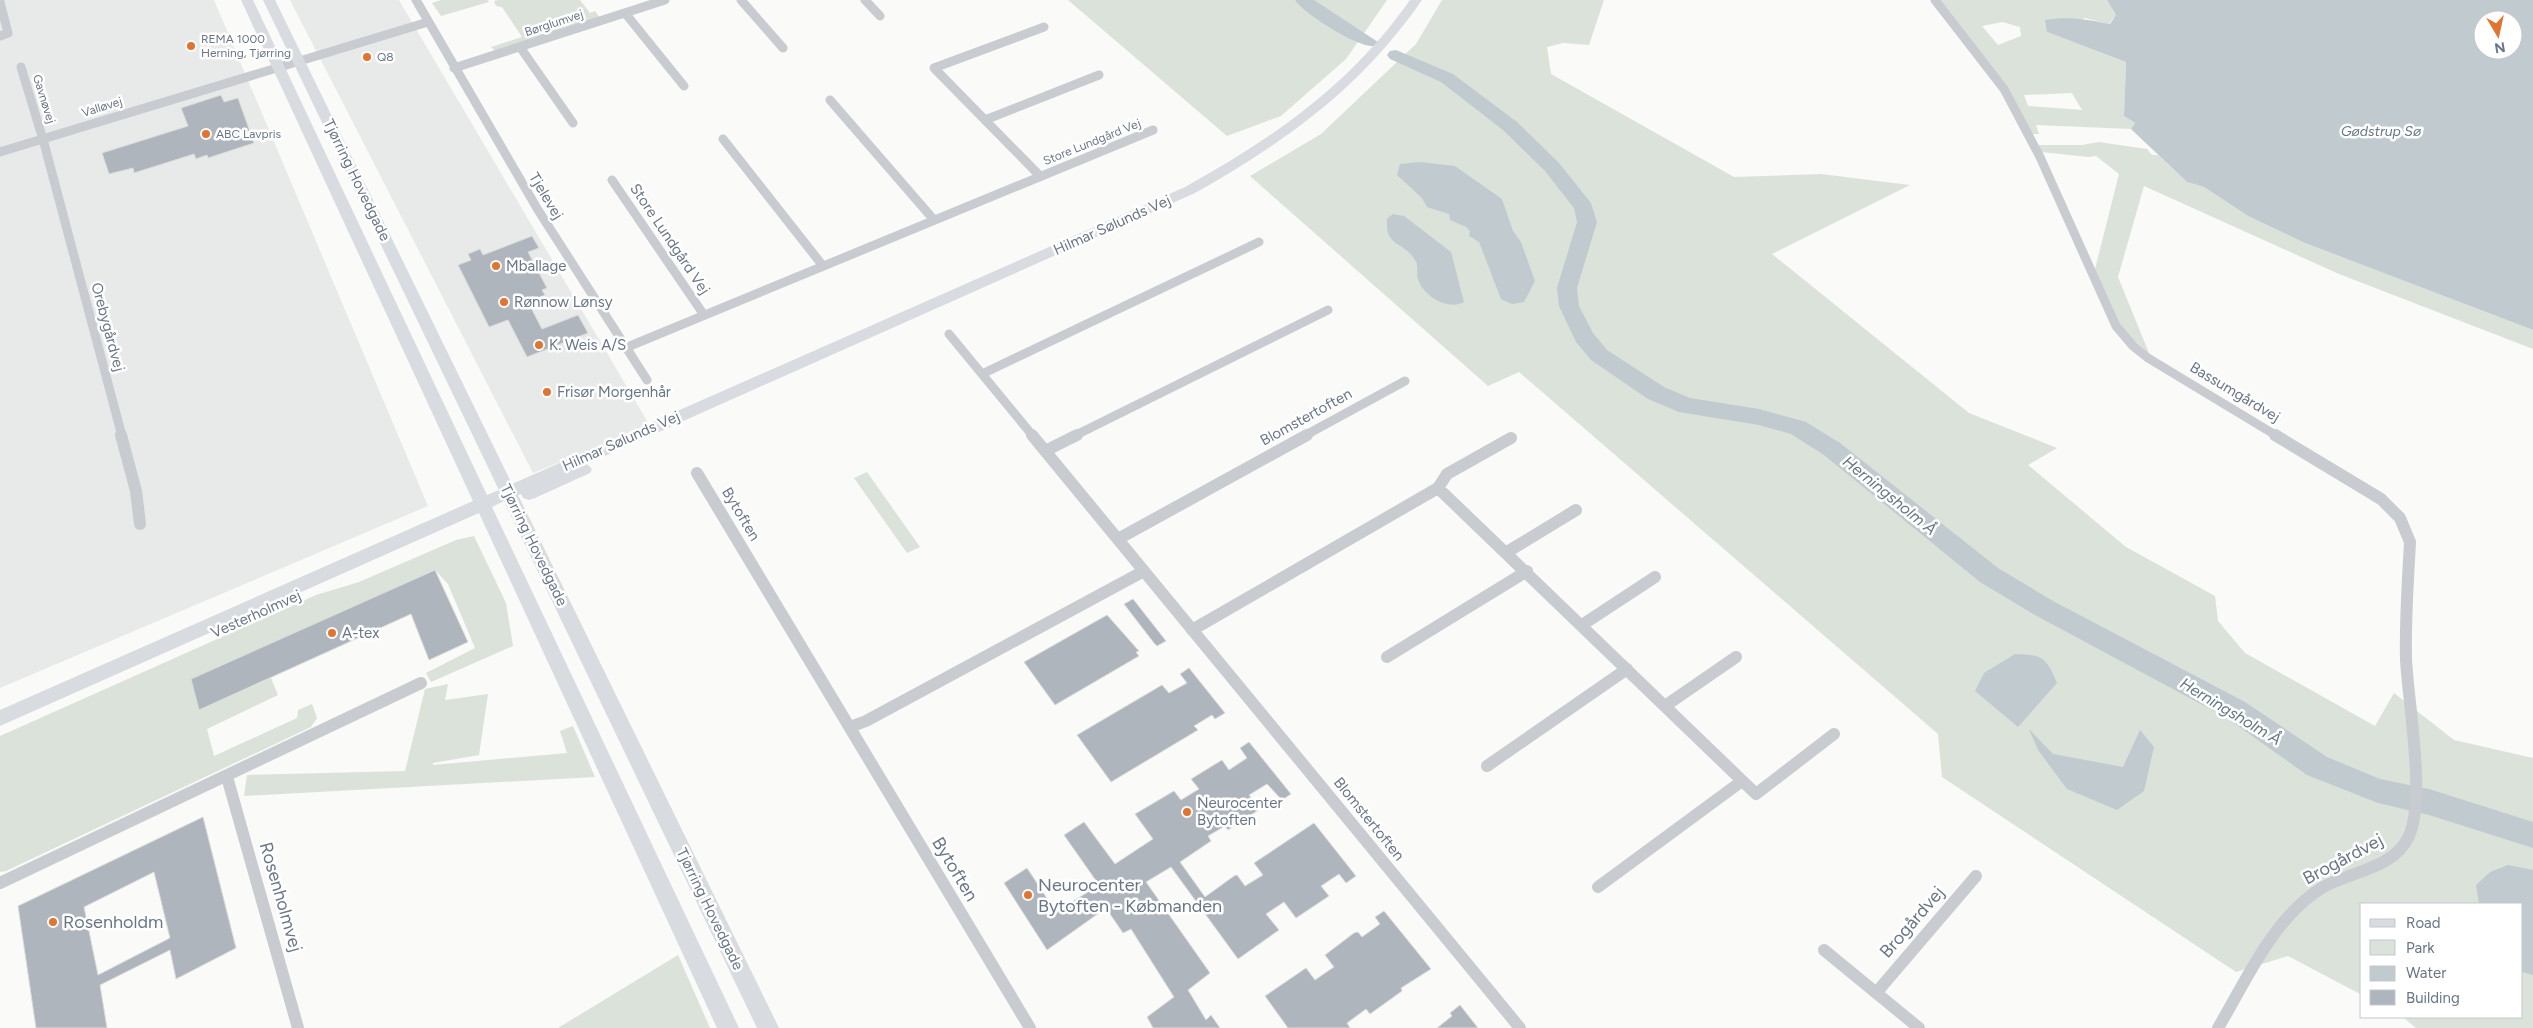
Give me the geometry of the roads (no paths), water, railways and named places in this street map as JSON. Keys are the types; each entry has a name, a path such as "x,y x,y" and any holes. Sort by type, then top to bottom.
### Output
{"main road":[{"name":"Tjørring Hovedgade","path":"247,0 728,1028"},
{"name":"Tjørring Hovedgade","path":"269,0 768,1028"},
{"name":"Hilmar Sølunds Vej","path":"510,496 658,434 761,382 1140,213 1227,170 1301,121 1344,86 1386,41 1416,0"},
{"name":"Vesterholmvej","path":"0,729 510,496"},
{"name":"Vesterholmvej","path":"0,718 485,508"}],"street":[{"name":"Tjelevej","path":"416,0 538,210 647,380"},
{"name":"Børglumvej","path":"454,68 665,0"},
{"path":"741,0 783,48"},
{"path":"865,0 880,16"},
{"name":"Bassumgårdvej","path":"1935,0 2004,89 2040,157 2116,326 2123,336 2148,358 2381,499 2396,512 2406,525 2410,542 2406,658 2414,780 2414,821"},
{"path":"0,2 8,33 0,36"},
{"path":"625,13 684,86"},
{"path":"277,65 426,19"},
{"name":"Store Lundgård Vej","path":"1040,176 934,68 1044,27"},
{"name":"Børglumvej","path":"520,47 573,123"},
{"name":"Valløvej","path":"0,152 212,86 234,82 277,65"},
{"name":"Gavnøvej","path":"22,67 43,138"},
{"path":"985,120 1099,75"},
{"path":"830,100 934,220"},
{"name":"Store Lundgård Vej","path":"625,348 1153,130"},
{"name":"Orebygårdvej","path":"43,138 134,484 140,524"},
{"path":"723,139 823,266"},
{"name":"Store Lundgård Vej","path":"612,180 704,315"},
{"path":"982,374 1259,242"},
{"path":"1045,451 1328,310"},
{"name":"Blomstertoften","path":"949,334 1520,1028"},
{"name":"Blomstertoften","path":"1118,539 1405,381"},
{"path":"1192,630 1438,488 1447,474 1511,438"},
{"name":"Bytoften","path":"697,473 1030,1028"},
{"path":"1438,488 1527,571 1756,794 1834,734"},
{"path":"1507,552 1576,510"},
{"path":"850,728 1144,571"},
{"path":"1387,657 1527,571"},
{"path":"1582,625 1655,577"},
{"path":"1665,706 1736,657"},
{"path":"1487,766 1627,669"},
{"path":"0,883 421,683"},
{"name":"Rosenholmvej","path":"227,776 298,1028"},
{"path":"1598,888 1742,781"},
{"name":"Brogårdvej","path":"2218,1028 2283,924 2298,907 2321,889 2382,861 2400,849 2409,836 2414,821"},
{"name":"Brogårdvej","path":"1876,993 1976,876"},
{"path":"1824,950 1919,1028"}],"water":[{"name":"Gødstrup Sø","path":"2107,0 2533,0 2533,330 2305,243 2248,216 2204,187 2187,182 2131,129 2135,123 2124,116 2126,62 2047,32 2045,20 2062,18 2110,24 2116,15"},
{"path":"1420,162 1455,166 1502,199 1513,231 1521,242 1535,281 1524,302 1512,304 1501,299 1479,242 1469,236 1470,231 1466,227 1450,220 1449,214 1427,207 1422,198 1397,175 1400,164"},
{"path":"1393,214 1404,216 1451,252 1464,302 1451,305 1437,300 1425,291 1418,279 1415,260 1389,235 1387,219"},
{"path":"2015,654 2032,655 2042,659 2050,668 2057,683 2018,727 1975,691 1984,673"},
{"path":"2029,729 2053,754 2123,767 2140,730 2154,747 2144,791 2117,810 2067,789 2038,750"},
{"path":"2508,865 2533,870 2533,975 2523,972 2523,903 2479,903 2476,885 2490,872"}],"waterway":[{"name":"Herningsholm Å","path":"1303,0 1332,21 1369,42"},
{"name":"Herningsholm Å","path":"1396,55 1447,78 1510,126 1552,167 1584,207 1587,222 1567,288 1569,306 1584,337 1599,355 1656,393 1687,406 1759,417 1798,428 1832,449 1989,575 2044,608 2236,710 2317,766 2378,791 2429,802 2533,835"}],"place":[{"name":"REMA 1000 Herning, Tjørring","path":"191,46"},
{"name":"Q8","path":"367,57"},
{"name":"ABC Lavpris","path":"206,134"},
{"name":"Mballage","path":"496,266"},
{"name":"Rønnow Lønsy","path":"504,302"},
{"name":"K. Weis A/S","path":"539,345"},
{"name":"Frisør Morgenhår","path":"547,392"},
{"name":"A-tex","path":"332,633"},
{"name":"Neurocenter Bytoften","path":"1187,812"},
{"name":"Neurocenter Bytoften - Købmanden","path":"1028,895"},
{"name":"Rosenholdm","path":"53,922"}]}
